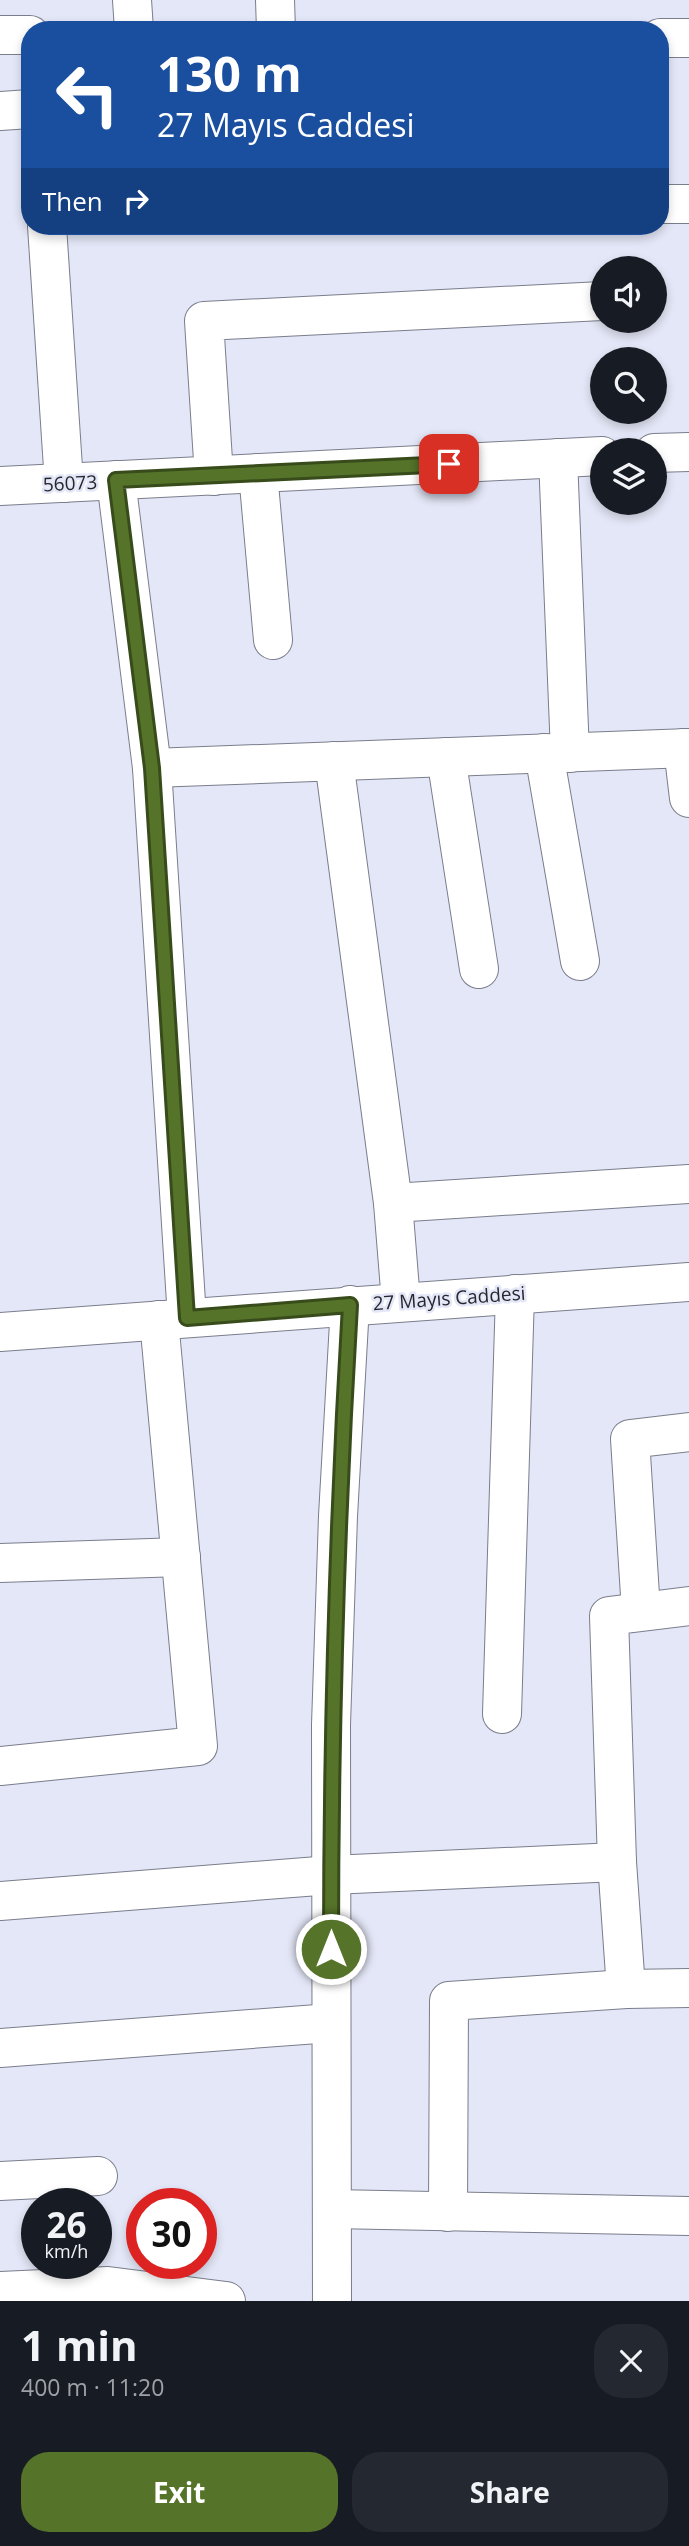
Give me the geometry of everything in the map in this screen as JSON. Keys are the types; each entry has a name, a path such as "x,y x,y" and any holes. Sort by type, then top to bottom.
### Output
{"street":[{"path":"132,0 133,21"},
{"path":"275,0 276,21"},
{"path":"0,35 21,35"},
{"path":"669,38 689,38"},
{"path":"0,111 21,110"},
{"path":"669,204 689,204"},
{"path":"48,235 64,483"},
{"path":"214,476 204,321 590,302"},
{"path":"667,453 689,452"},
{"name":"56073","path":"0,486 590,457"},
{"path":"558,458 557,753 580,961"},
{"path":"258,473 273,640"},
{"path":"0,1766 198,1746 181,1557 152,768 116,480"},
{"path":"152,768 686,748 689,798"},
{"path":"446,757 479,970"},
{"path":"334,761 393,1203 401,1301"},
{"path":"393,1203 689,1184"},
{"name":"27 Mayıs Caddesi","path":"0,1332 689,1282"},
{"path":"502,1714 515,1294"},
{"path":"332,2301 331,1725 338,1516 350,1305"},
{"path":"640,1611 630,1439 689,1432"},
{"path":"0,1563 181,1557"},
{"path":"626,1989 617,1863 609,1616 689,1606"},
{"path":"0,1901 331,1875 617,1863"},
{"path":"448,2213 449,2001 626,1989 689,1988"},
{"path":"0,2048 331,2023"},
{"path":"0,2181 98,2176"},
{"path":"332,2209 689,2216"},
{"path":"0,2291 107,2286 226,2301"}],"route":[{"path":"331,1949 331,1725 338,1516 350,1305 187,1318 152,768 116,480 449,464"}]}
